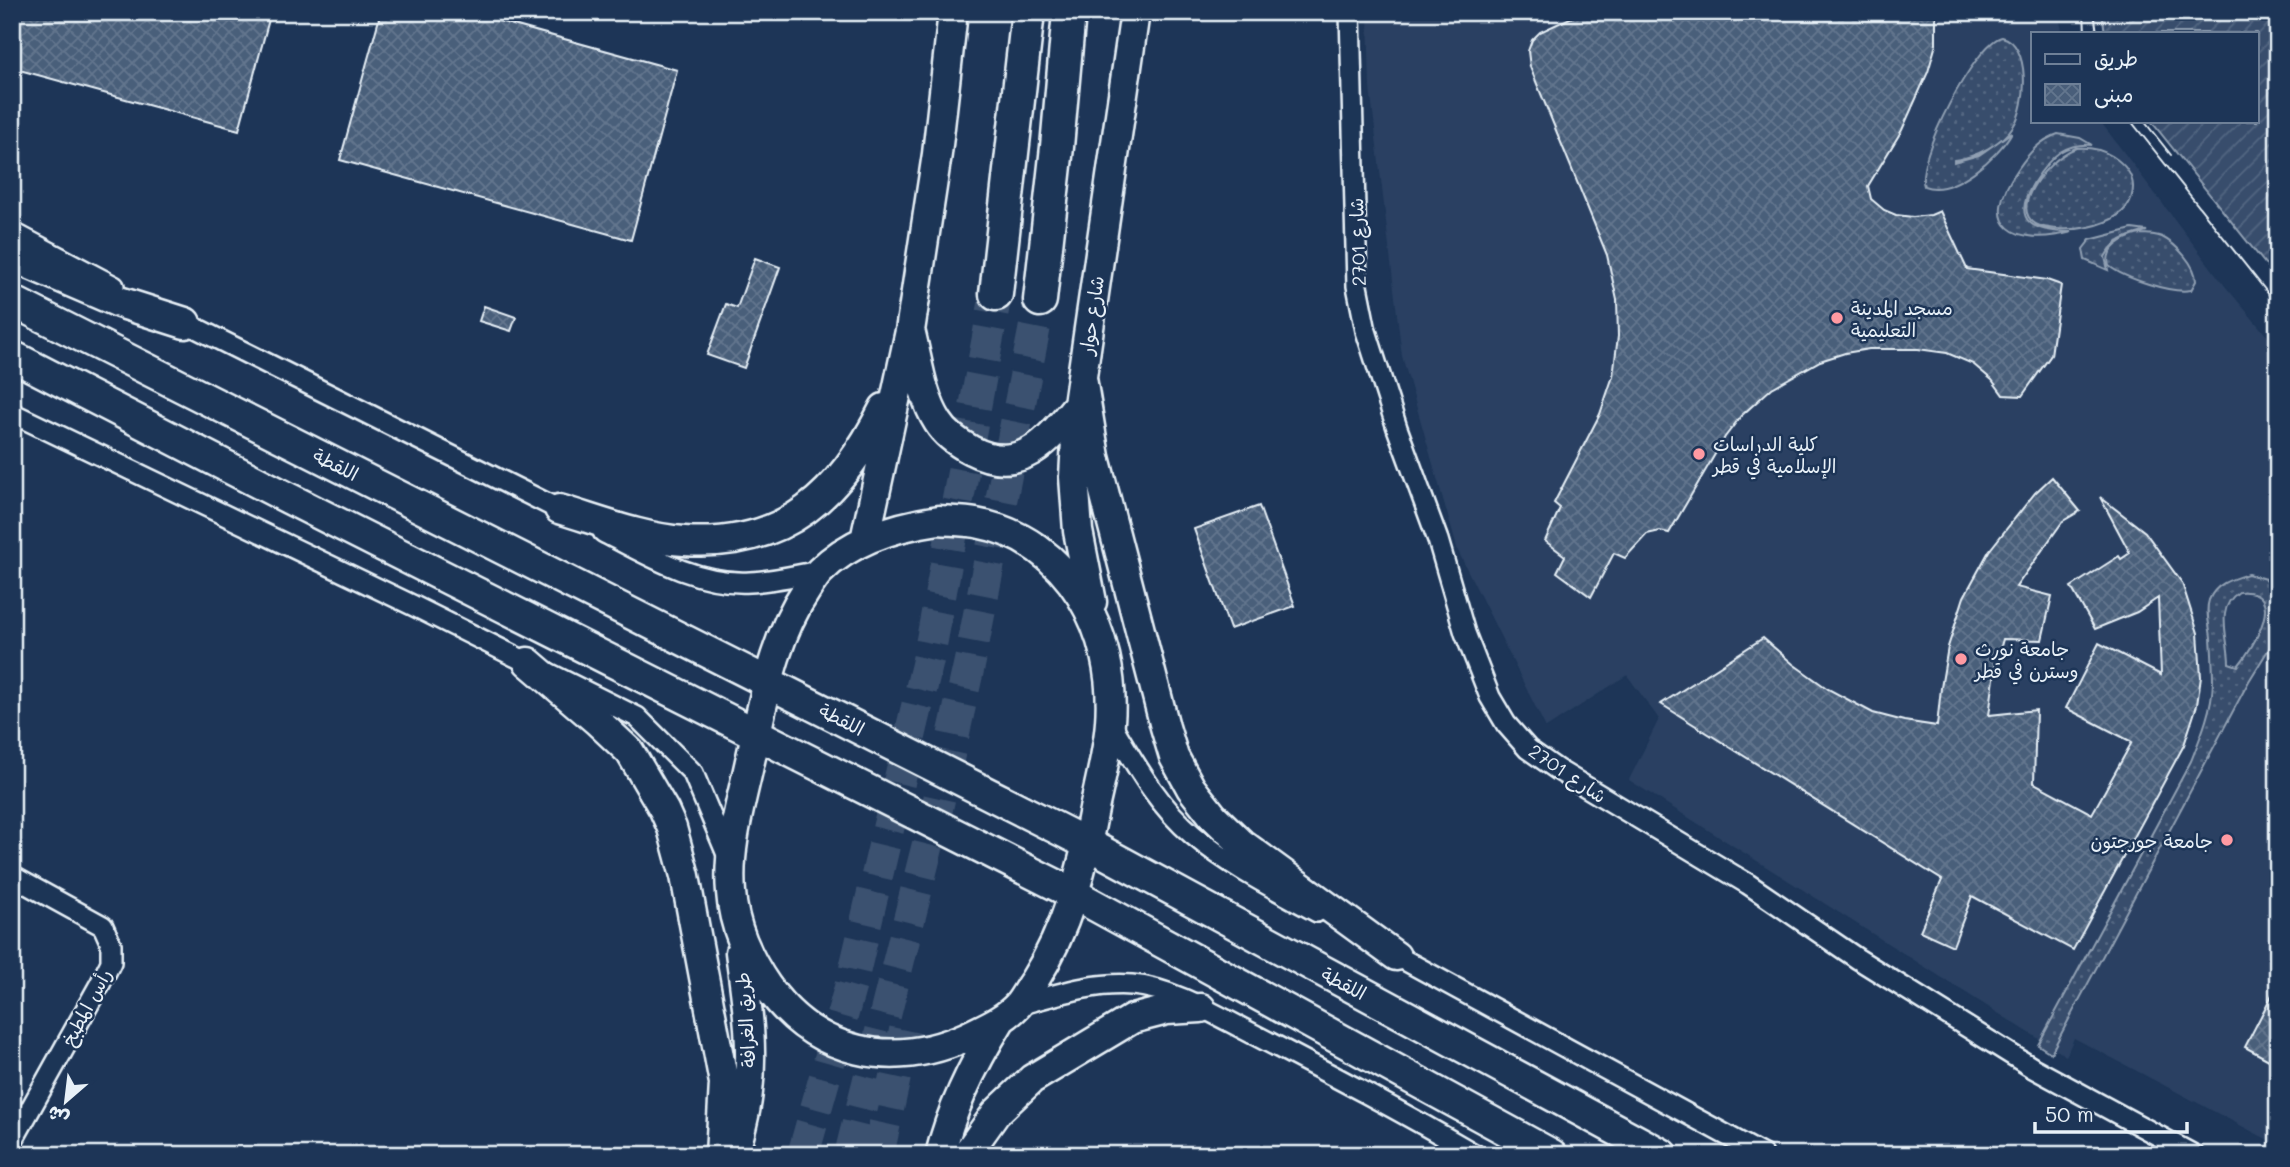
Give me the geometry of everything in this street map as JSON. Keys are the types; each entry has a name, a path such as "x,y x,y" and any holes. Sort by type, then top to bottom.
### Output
{"highway":[{"path":"996,294 1028,12"},
{"path":"1040,300 1069,12"}],"main road":[{"path":"865,540 910,331 937,154 953,12"},
{"name":"شارع حوار","path":"1095,618 1077,531 1074,477 1080,391 1135,12"},
{"path":"12,256 119,302 185,323"},
{"name":"اللقطة","path":"12,301 1088,845 1663,1155"},
{"path":"910,331 930,407 939,424 955,442 978,454 1002,459 1026,455 1046,442 1080,391"},
{"path":"12,356 1074,894 1552,1155"},
{"path":"559,509 638,533 683,541 727,541 762,532 794,519 824,497 846,471 873,430 898,381"},
{"path":"1080,391 1174,757 1191,788 1213,816 1241,843 1396,956"},
{"path":"819,571 865,540 901,526 939,520 978,523 1015,536 1048,557 1075,585 1095,618 1109,668 1110,722 1088,845 1074,894 1046,960 976,1059 959,1095 940,1155"},
{"name":"طريق الغرافة","path":"734,1155 743,1124 750,1068 747,1012 731,891 731,863 767,681 779,642 796,605 819,571"},
{"path":"528,662 597,720 630,752 672,828 688,890 724,1083 720,1155"},
{"path":"736,925 761,978 780,1004 813,1032 849,1046 884,1055 917,1053 953,1043 1009,1013"},
{"path":"966,1155 996,1112 1032,1079 1132,1019 1167,1010 1201,1008"}],"street":[{"name":"شارع 2701","path":"1350,12 1357,286 1366,331 1397,428 1438,540 1465,633 1490,697 1506,724 1528,748 1559,770 1748,884 1858,959 2032,1069 2194,1155"},
{"path":"12,233 185,323 683,572 718,581 750,582 819,571"},
{"path":"12,413 637,717 693,773 731,863"},
{"path":"1110,722 1139,771 1160,799 1192,834 1231,862 1396,956 1763,1155"},
{"name":"رأس المطبخ","path":"12,876 103,926 111,944 111,962 100,985 12,1142"},
{"path":"1009,1013 1092,985 1134,985 1159,990 1201,1008 1391,1105 1475,1155"}],"shaded area":[{"path":"1368,12 2057,12 2063,32 2031,32 2031,122 2101,122 2225,286 2278,349 2278,1145 2074,1038 2066,1056 1629,780 1659,719 1627,675 1546,728 1458,551 1402,356 1370,87"},
{"path":"2102,12 2278,12 2278,280 2152,122 2258,122 2258,32 2105,32"},
{"path":"2002,37 2011,42 2018,51 2024,76 2024,90 2014,125 1997,142 2012,132 1986,163 1961,180 1936,188 1924,186 1923,172 1928,152 1963,79 1977,59","holes":["1993,145 1979,155 1954,162 1954,160 1979,153"]},
{"path":"2058,134 2080,138 2092,145 2068,148 2049,162 2027,196 2025,215 2029,222 2037,227 2072,232 2034,237 2019,234 2008,228 2002,218 2001,205 2006,189 2031,152 2040,143"},
{"path":"2076,148 2099,150 2120,162 2131,176 2131,198 2117,216 2094,226 2057,229 2038,225 2028,217 2026,205 2030,192 2051,165"},
{"path":"2132,229 2147,231 2134,234 2113,246 2105,257 2108,270 2085,260 2083,249 2090,240"},
{"path":"2139,234 2162,237 2179,250 2193,268 2196,281 2191,290 2172,290 2148,284 2109,266 2112,249 2127,238"},
{"path":"2248,574 2265,579 2278,593 2278,634 2249,681 2051,1053 2038,1045 2191,761 2202,732 2211,703 2213,682 2209,600 2220,586","holes":["2239,592 2254,593 2262,599 2265,609 2263,621 2252,646 2238,666 2229,663 2225,615 2231,599"]}],"building":[{"path":"12,12 271,12 239,130 12,68"},
{"path":"381,12 466,12 677,70 631,240 340,160"},
{"name":"مسجد المدينة التعليمية","path":"1583,12 1936,12 1936,44 1928,72 1902,130 1868,186 1871,199 1884,210 1896,215 1913,217 1940,211 1967,269 2047,280 2061,285 2051,355 2022,396 2003,395 1992,380 1973,364 1947,353 1918,349 1869,349 1845,353 1820,361 1772,388 1741,416 1725,437 1669,533 1660,531 1647,534 1625,558 1614,553 1591,597 1557,572 1565,556 1545,541 1560,508 1554,503 1600,414 1613,376 1618,336 1617,300 1607,255 1530,67 1528,51 1532,40 1540,32"},
{"path":"755,258 780,267 744,368 707,355 726,304 737,308"},
{"path":"484,306 516,317 511,331 479,321"},
{"path":"2052,477 2080,511 2063,521 2016,587 2052,596 2042,640 2003,639 1996,664 1989,715 2036,710 2034,783 2092,814 2132,742 2066,708 2099,643 2161,675 2158,598 2137,612 2095,629 2071,587 2119,556 2121,559 2130,553 2100,497 2145,532 2182,583 2198,633 2201,677 2197,705 2184,745 2073,950 1972,896 1953,946 1920,931 1942,880 1661,704 1763,638 1828,689 1873,713 1937,726 1948,647 1964,597 1989,551 2035,493"},
{"path":"1259,506 1295,606 1230,629 1194,529"},
{"path":"2278,983 2278,1065 2245,1047"}],"tunnel":[{"path":"803,1155 853,977 929,656 996,294"},
{"path":"850,1155 938,804 970,661 1040,300"},
{"path":"878,1155 906,1026"}],"tram line":[{"path":"2084,12 2085,32"},
{"path":"2094,12 2097,32"},
{"path":"2132,122 2278,306"},
{"path":"2145,122 2171,155"}],"place":[{"name":"مسجد المدينة التعليمية","path":"1837,318"},
{"name":"كلية الدراسات الإسلامية في قطر","path":"1699,454"},
{"name":"جامعة نورث وسترن في قطر","path":"1961,659"},
{"name":"جامعة جورجتون","path":"2227,840"}]}
